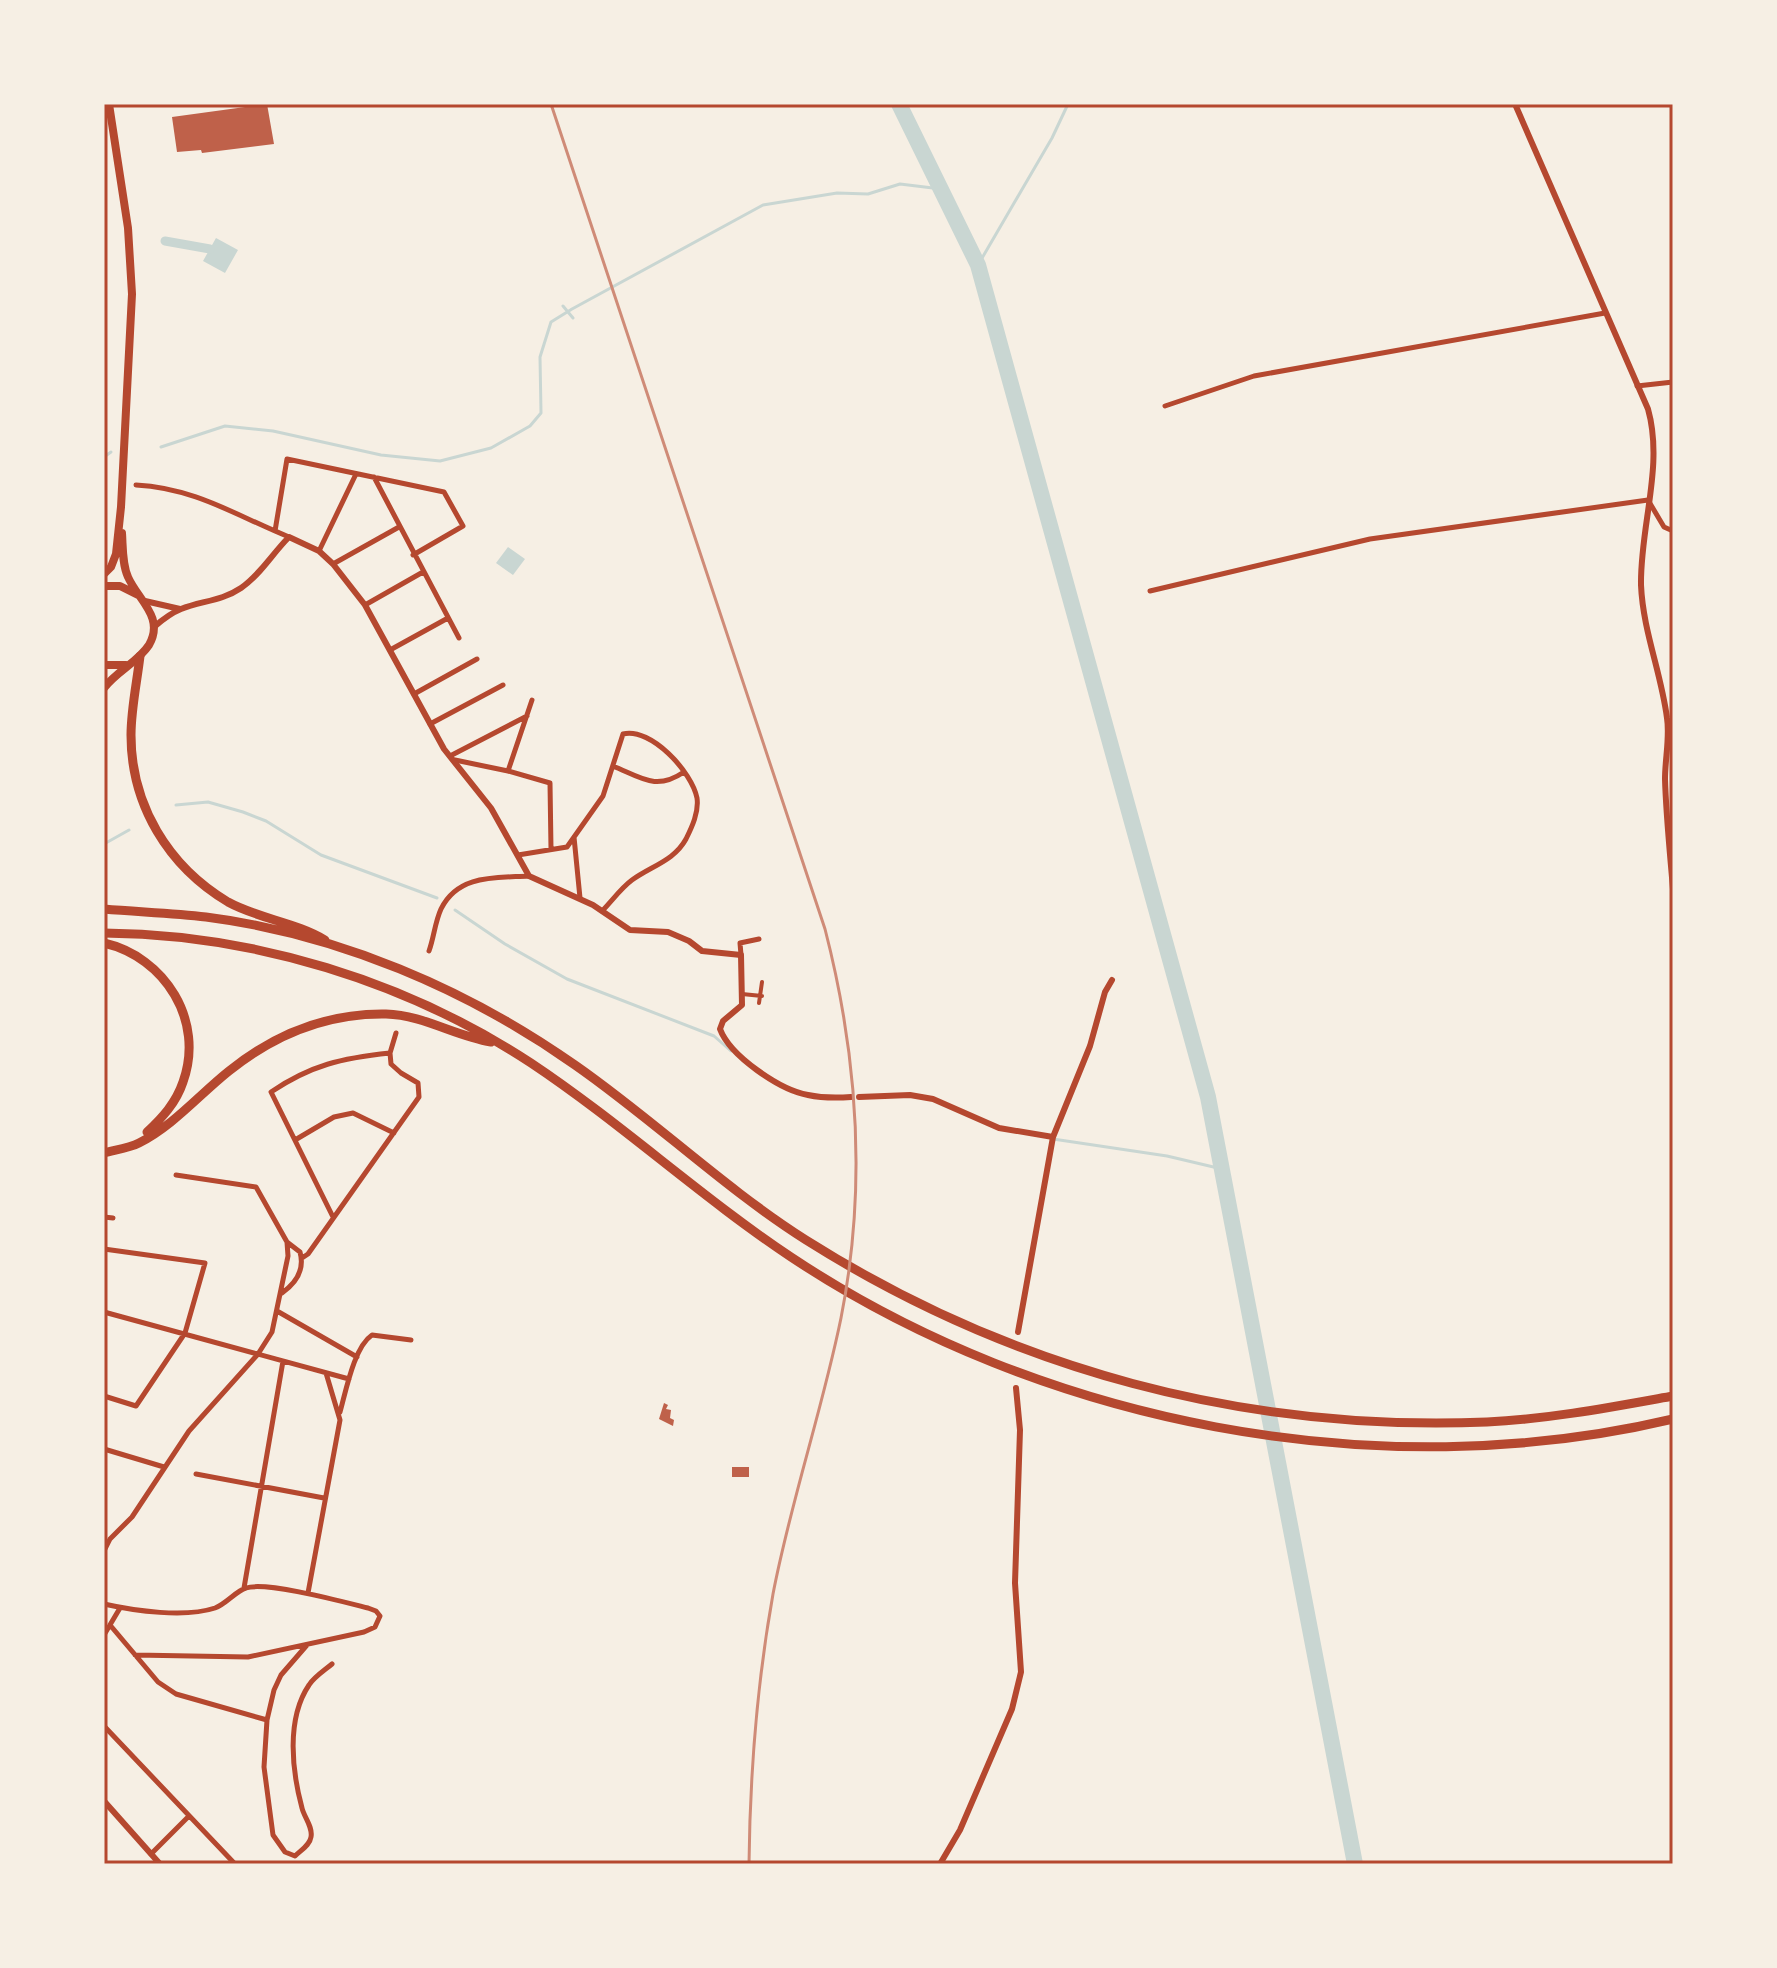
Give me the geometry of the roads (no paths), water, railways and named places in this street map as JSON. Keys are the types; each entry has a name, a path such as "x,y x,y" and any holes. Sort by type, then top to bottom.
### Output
{"highway":[{"path":"104,574 111,567 116,554 121,507 132,294 128,228 109,104"},
{"path":"104,688 127,664 140,656 151,641 154,627 151,610 128,577 121,507"},
{"path":"104,586 133,590 144,600"},
{"path":"140,656 132,714 133,761 147,815 156,831 184,866 228,902 311,932 335,946"},
{"path":"104,665 127,664"},
{"path":"104,909 208,918 335,946 415,975 535,1038 604,1086 735,1191 837,1259 928,1308 1004,1341 1090,1371 1148,1388 1286,1415 1393,1422 1528,1419 1673,1396"},
{"path":"104,933 161,936 241,947 325,968 418,1002 502,1045 580,1098 708,1199 832,1283 908,1325 995,1363 1081,1393 1153,1413 1227,1428 1302,1440 1395,1446 1481,1444 1564,1437 1673,1419"},
{"path":"104,943 135,953 154,967 172,988 184,1015 188,1035 184,1080 176,1097 163,1117 147,1132 120,1149"},
{"path":"104,1153 138,1144 168,1124 261,1047 297,1029 330,1019 389,1014 435,1023 479,1040 502,1045"}],"street":[{"path":"1515,104 1648,409 1655,441 1642,543 1641,588 1647,636 1668,722 1665,778 1673,889"},
{"path":"1165,406 1254,376 1605,313"},
{"path":"1637,386 1673,382"},
{"path":"275,531 287,459 444,492 463,526 413,555"},
{"path":"319,551 356,474"},
{"path":"374,477 459,638"},
{"path":"136,485 156,486 207,500 319,551 333,564 365,605 430,724 491,808 529,876"},
{"path":"1648,500 1664,527 1673,531"},
{"path":"1150,591 1370,539 1648,500"},
{"path":"333,564 399,527"},
{"path":"154,627 180,609 216,601 241,588 261,572 289,537"},
{"path":"365,605 423,572"},
{"path":"144,600 180,609"},
{"path":"390,650 448,618"},
{"path":"414,694 477,659"},
{"path":"430,724 503,685"},
{"path":"508,771 532,700"},
{"path":"452,758 527,716"},
{"path":"518,855 567,847 598,807 623,734 639,734 675,758 692,785 697,807 695,817 679,851 631,880 602,911"},
{"path":"452,758 550,783 551,849"},
{"path":"613,766 649,782 669,781 684,772"},
{"path":"574,837 580,898"},
{"path":"429,951 440,911 458,889 480,877 529,876 580,898 630,930 668,932 702,951 741,955"},
{"path":"759,939 740,943 742,1005 723,1021 720,1029 724,1040 758,1071 804,1095 910,1095 933,1099 999,1128 1053,1137"},
{"path":"1018,1332 1053,1137 1090,1046 1105,992 1112,980"},
{"path":"759,1003 762,982"},
{"path":"742,994 762,996"},
{"path":"302,1258 308,1254 419,1097 418,1083 391,1064 390,1053 396,1033"},
{"path":"334,1217 271,1092 299,1074 328,1062 390,1053"},
{"path":"295,1140 334,1117 353,1113 394,1133"},
{"path":"176,1175 256,1187 287,1242 300,1252 302,1258 295,1283 281,1294"},
{"path":"104,1217 113,1218"},
{"path":"104,1551 107,1538 132,1517 206,1410 258,1354 272,1332 288,1256 287,1242"},
{"path":"104,1249 205,1263 185,1333 136,1406 104,1396"},
{"path":"277,1311 357,1357"},
{"path":"104,1312 349,1379"},
{"path":"308,1593 340,1413 357,1357 366,1339 372,1335 411,1340"},
{"path":"244,1588 283,1360"},
{"path":"326,1372 340,1413"},
{"path":"940,1864 960,1830 1012,1709 1021,1672 1015,1583 1020,1430 1016,1388"},
{"path":"104,1449 164,1467"},
{"path":"196,1474 324,1498"},
{"path":"104,1604 120,1608 197,1612 218,1607 244,1588 308,1593 368,1608 380,1616 375,1627 364,1632 248,1657 135,1655"},
{"path":"104,1635 120,1608"},
{"path":"110,1625 158,1682 176,1694 267,1720"},
{"path":"308,1644 281,1675 274,1690 267,1720 264,1767 273,1835 285,1852 295,1856 310,1842 312,1832 302,1812 295,1773 294,1731 309,1684 332,1664"},
{"path":"104,1726 235,1864"},
{"path":"104,1801 160,1864"},
{"path":"151,1854 188,1817"}],"waterway":[{"path":"899,104 978,265 1208,1097 1355,1864"},
{"path":"978,265 1052,138 1068,104"},
{"path":"161,447 225,426 273,431 381,455 440,461 491,448 530,426 541,413 540,357 551,322 572,309 763,205 837,193 868,194 900,184 941,189"},
{"path":"165,241 210,249"},
{"path":"563,306 573,318"},
{"path":"104,457 111,452"},
{"path":"176,805 208,802 243,812 266,821 321,855 437,898"},
{"path":"104,844 129,830"},
{"path":"455,910 505,944 567,979 714,1036 731,1051"},
{"path":"1053,1139 1167,1156 1222,1169"}],"railway":[{"path":"551,104 825,929 845,1025 851,1074 856,1171 849,1269 833,1353 773,1594 755,1728 749,1864"}]}
